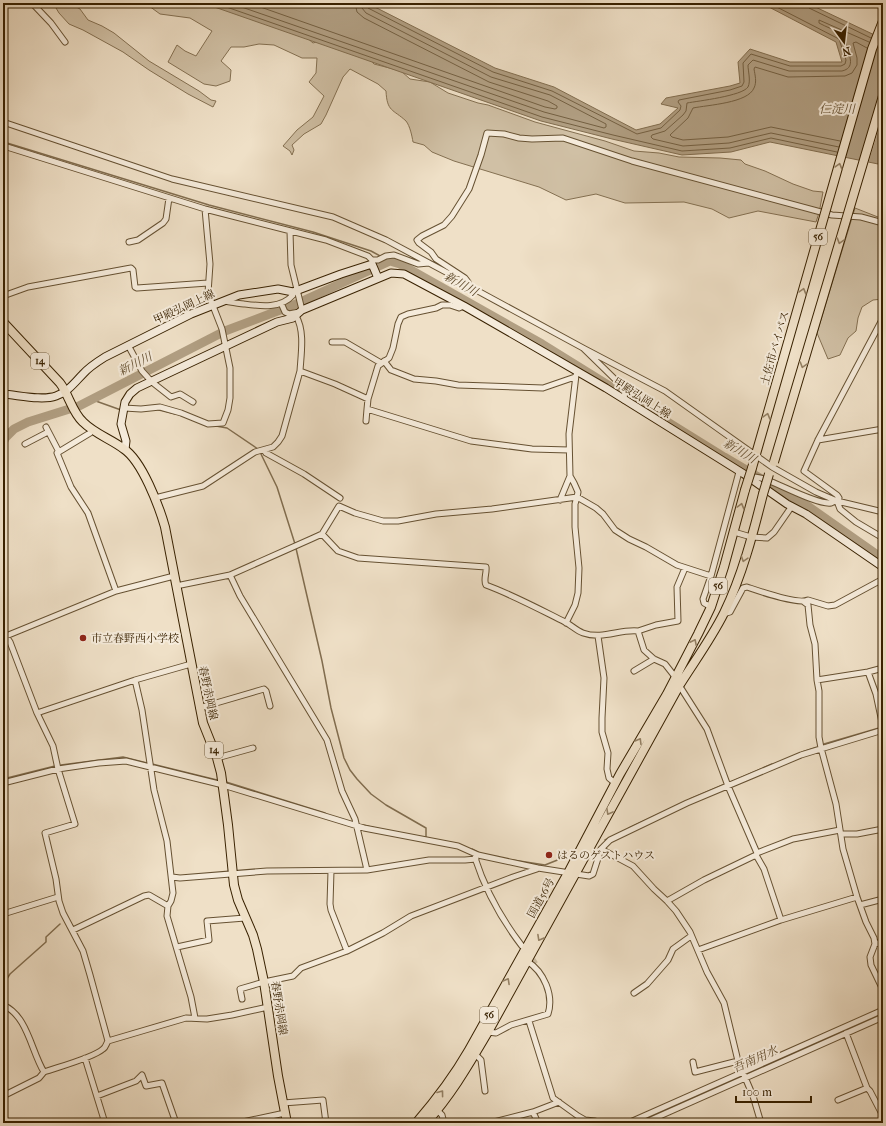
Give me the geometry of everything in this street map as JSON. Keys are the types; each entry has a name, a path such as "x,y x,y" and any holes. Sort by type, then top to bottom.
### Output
{"main road":[{"name":"土佐市バイパス","path":"676,677 710,607 724,567 872,49 883,21"},
{"name":"56","path":"679,686 724,614 734,590 883,96"},
{"path":"372,262 378,278"},
{"name":"甲殿弘岡上線","path":"3,394 49,398 57,396 76,383 81,375 94,364 128,345 212,305 239,295 278,289 295,291 372,262"},
{"name":"甲殿弘岡上線","path":"125,449 126,441 121,424 125,402 130,394 137,388 277,322 300,308 391,273 404,274 464,306 577,374 624,400 806,514 883,567"},
{"name":"春野赤岡線","path":"3,322 66,390 73,407 83,423 92,430 125,449 135,459 161,513 203,723 217,758 223,785 233,874 238,900 257,949 264,982 287,1123"},
{"name":"国道56号","path":"416,1123 435,1108 461,1078 488,1032 527,961 615,783 676,677"},
{"name":"国道56号","path":"426,1123 679,686"}],"street":[{"path":"32,3 51,23 65,42"},
{"path":"3,122 172,179 333,217 386,240 464,284 665,391 756,455 772,468 816,492 837,501 883,512"},
{"path":"464,284 468,282 465,278 436,259 431,252 419,243 418,240 422,236 444,225 452,216 469,189 487,133 504,134 519,138 532,139 563,138 639,163 825,213 860,217 883,223"},
{"path":"3,146 205,209 326,240 368,256 372,262 386,256 394,255 418,264 429,263"},
{"path":"129,242 138,240 163,223 166,219 169,198"},
{"path":"124,410 160,407 208,424 223,423 228,410 231,378 224,336 208,293 210,264 205,209"},
{"path":"155,498 203,486 255,452 273,447 282,436 300,371 300,308 295,291 291,265 290,231"},
{"path":"3,296 28,287 130,268 133,270 135,287 137,288 208,283"},
{"path":"283,307 295,291"},
{"path":"224,300 283,307 289,314 300,308"},
{"path":"366,421 368,399 378,366 389,358 393,348 398,324 402,317 442,305 450,304 459,308 464,306"},
{"path":"883,318 818,440 804,471 837,495 839,498 837,501 840,509 856,522 883,538"},
{"path":"332,342 346,342 383,362 391,370 414,379 458,385 544,388 577,374"},
{"path":"128,345 142,371 152,382 171,397 180,394 193,402"},
{"path":"583,348 625,389 624,400"},
{"path":"300,371 335,384 368,399"},
{"path":"566,623 578,593 579,568 575,527 575,504 578,497 578,492 570,476 569,450 569,434 577,374"},
{"path":"367,409 471,440 532,449 569,450"},
{"path":"25,444 47,429 59,452 57,453 71,487 88,513 116,591"},
{"path":"818,440 883,429"},
{"path":"59,452 90,433 92,430"},
{"path":"263,450 304,474 340,498"},
{"path":"710,607 704,603 703,599 741,473 765,479 816,500 831,503 837,501"},
{"path":"560,500 570,476"},
{"path":"176,586 230,575 322,534 339,506 355,514 383,521 398,521 436,514 492,510 578,497 596,508 603,514 615,530 629,539 646,547 676,565 711,576"},
{"path":"734,532 751,537 767,538 774,532 792,506"},
{"path":"322,534 338,551 358,558 486,567 486,585 504,592 583,633 598,636 620,632 638,631 656,624 678,621 677,587 685,568"},
{"path":"230,575 240,596 327,740 342,791 355,819 367,870"},
{"path":"3,1096 40,1078 44,1072 85,1058 102,1050 108,1041 83,951 63,913 58,897 56,879 45,833 75,824 58,769 53,746 38,713 10,642 5,634 116,591 174,576"},
{"path":"724,614 730,612 743,588 747,587 788,599 804,602 808,600 828,606 835,605 883,579"},
{"path":"804,602 808,605 810,625 816,644 817,680 819,691 819,737 821,748 836,804 843,849 857,897 866,922 874,938 875,944 870,958 871,965 883,990"},
{"path":"638,631 644,650 654,659 665,664 676,677 679,686 707,729 728,786 764,869 781,920"},
{"path":"598,636 604,678 602,732 608,753 607,769 609,778 615,783"},
{"path":"634,671 654,659"},
{"path":"38,713 134,680 191,664"},
{"path":"817,680 868,672 883,668"},
{"path":"868,672 876,694 883,727"},
{"path":"134,680 142,710 150,766 167,841 173,893 168,906 167,916 191,997 195,1018"},
{"path":"200,708 264,689 266,691 270,706"},
{"path":"3,783 58,769 126,761 223,785 376,831 458,846 474,853 538,868 589,876 594,874 602,849 610,840 687,802 821,748 883,730"},
{"path":"217,758 253,748"},
{"path":"668,901 704,880 757,854 793,839 841,832 857,834 883,829"},
{"path":"602,849 632,866 668,901 691,936 707,972 724,1003 738,1061 753,1096 761,1123"},
{"path":"474,853 487,887 507,924 522,946 526,948"},
{"path":"172,877 180,878 267,871 367,870 429,860 476,859"},
{"path":"242,999 240,989 293,976 301,968 347,951 383,933 411,916 538,868"},
{"path":"331,871 331,910 347,951"},
{"path":"73,930 144,896 149,896 168,906"},
{"path":"3,914 58,897"},
{"path":"698,950 781,920 857,897"},
{"path":"860,905 883,899"},
{"path":"177,947 209,940 207,921 246,918"},
{"path":"507,924 510,923 520,939"},
{"path":"634,993 647,984 668,960 673,949 691,936"},
{"path":"875,944 883,942"},
{"path":"527,961 532,964 544,980"},
{"path":"488,1032 496,1033 512,1025 530,1021 548,1014 550,1008 548,988 536,964"},
{"path":"3,1005 8,1007 24,1026 44,1072"},
{"path":"108,1041 186,1018 207,1019 268,1007"},
{"path":"644,1123 883,1010"},
{"path":"628,1123 883,1018"},
{"path":"530,1021 553,1098 581,1118 585,1120 595,1120 600,1123"},
{"path":"846,1033 867,1088 883,1116"},
{"path":"475,1054 481,1060 485,1091"},
{"path":"85,1058 105,1123"},
{"path":"693,1062 695,1072 738,1061"},
{"path":"97,1096 136,1081 142,1075 146,1086 162,1083 176,1123"},
{"path":"838,1100 867,1088"},
{"path":"283,1103 303,1103 323,1100 326,1123"},
{"path":"490,1123 533,1112 559,1102"},
{"path":"435,1108 442,1115 444,1123"},
{"path":"533,1112 538,1123"},
{"path":"238,1123 286,1113"}],"shaded area":[{"path":"53,3 69,3 80,9 88,20 114,33 149,61 199,91 211,100 216,101 213,107 188,94 123,52 69,24 59,13"},
{"path":"145,3 217,3 306,37 313,43 323,40 367,56 374,64 401,71 410,79 430,82 448,93 488,105 535,122 605,141 634,151 659,153 679,157 741,160 745,164 765,171 793,184 813,191 823,192 819,213 816,222 758,211 729,218 712,209 684,202 625,203 596,194 566,200 539,187 454,161 432,152 424,145 413,142 411,131 406,121 389,107 386,91 378,84 350,69 343,77 321,124 304,134 292,145 294,150 292,155 290,151 283,146 297,130 313,117 324,96 309,82 316,73 317,58 302,58 274,45 259,44 244,47 231,47 221,61 231,70 230,81 216,86 204,84 168,62 177,45 196,56 212,31 190,18 160,14"},
{"path":"855,208 883,219 883,299 873,300 862,307 858,318 856,331 848,338 840,355 828,359 817,333"}],"water":[{"name":"仁淀川","path":"203,3 367,3 495,68 554,87 636,130 660,124 678,108 661,104 666,98 740,83 738,62 750,49 790,62 842,62 836,42 767,6 755,3 807,3 883,39 883,165 770,142 731,152 682,155 612,139 541,121"}],"pier":[{"path":"883,84 883,115 868,164 860,162"}],"waterway":[{"path":"3,139 7,143 209,205 313,232 371,251 382,257"},
{"name":"新川川","path":"385,259 390,261"},
{"name":"新川川","path":"3,443 5,438 14,429 28,422 79,406 225,331 296,304 390,261 400,264 542,344 724,457 809,507 883,559"},
{"path":"93,400 121,410"},
{"path":"155,409 175,414"},
{"path":"216,426 227,428 258,449"},
{"path":"260,452 277,487 295,544 322,661 331,708 344,758 350,770 371,794 386,805 426,828 426,838"},
{"path":"824,744 879,728"},
{"path":"802,752 817,747"},
{"path":"61,765 123,757 147,763"},
{"path":"152,764 217,780"},
{"path":"731,782 772,764"},
{"path":"3,779 55,766"},
{"path":"226,782 325,813"},
{"path":"690,799 723,785"},
{"path":"629,828 676,806"},
{"path":"359,824 375,828"},
{"path":"605,840 609,838"},
{"path":"472,849 480,853"},
{"path":"513,860 545,865 565,857"},
{"path":"3,985 10,974 46,942 46,937 60,924"},
{"name":"吾南用水","path":"869,1019 883,1013"},
{"name":"吾南用水","path":"636,1123 847,1029"}],"tunnel":[{"path":"529,953 536,964"}],"place":[{"name":"市立春野西小学校","path":"83,638"},
{"name":"はるのゲストハウス","path":"549,855"}]}
